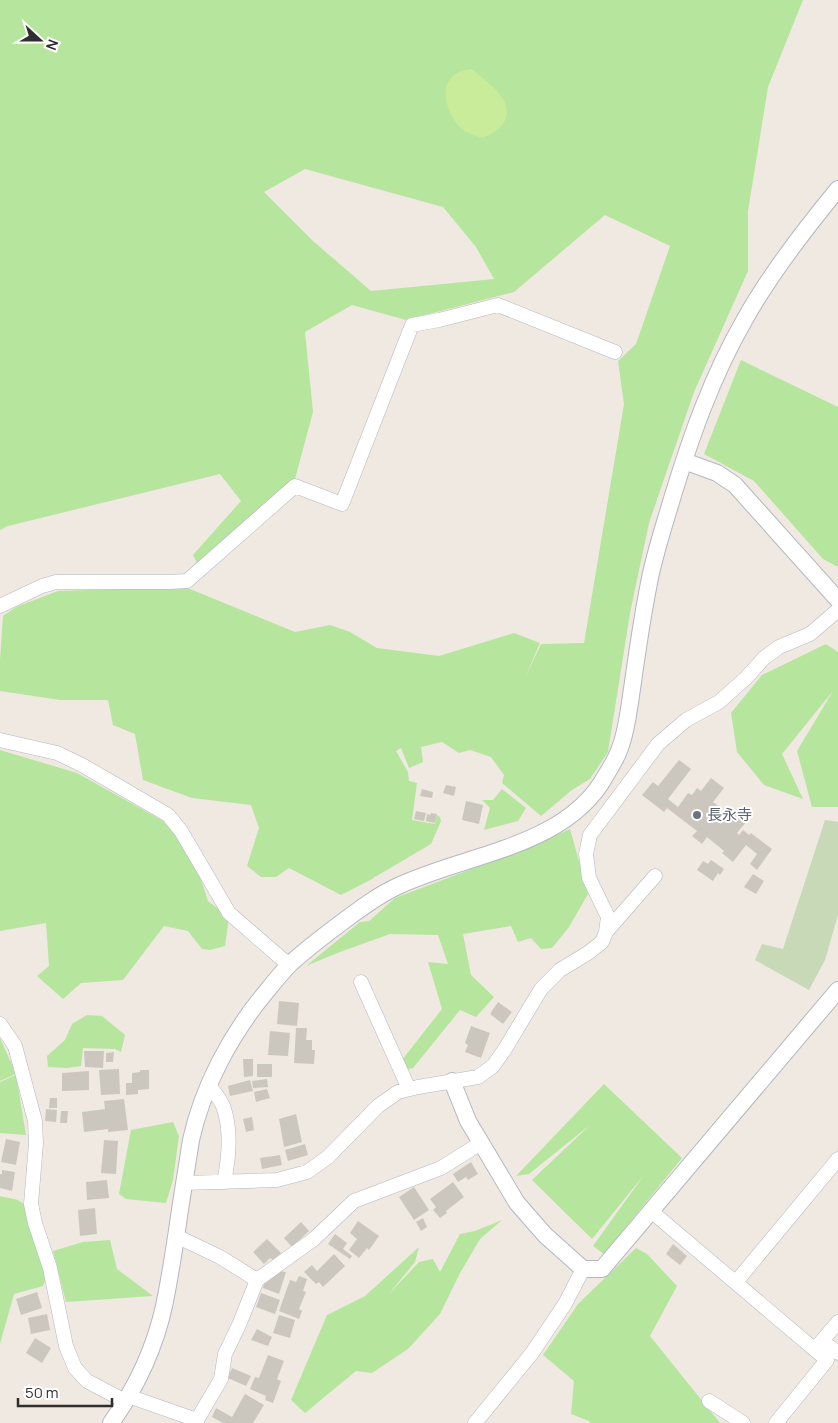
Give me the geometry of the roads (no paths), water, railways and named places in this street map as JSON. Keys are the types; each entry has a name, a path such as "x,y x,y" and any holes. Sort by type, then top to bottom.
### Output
{"street":[{"path":"111,1423 144,1366 156,1336 164,1307 191,1140 200,1110 214,1074 232,1039 262,996 289,965 321,938 364,906 394,887 540,834 564,820 585,803 604,780 620,748 628,716 649,581 661,535 699,418 727,352 747,315 783,260 838,189"},
{"path":"0,606 56,582 187,581 295,486 342,504 412,325 498,305 614,352"},
{"path":"684,461 717,473 735,485 838,600"},
{"path":"184,1183 277,1180 307,1172 328,1157 378,1106 398,1092 478,1077 493,1066 541,989 560,970 602,942 608,918 589,878 586,854 590,836 658,744 686,720 719,702 746,678 764,658 780,647 810,634 838,610"},
{"path":"0,740 57,754 82,765 168,815 181,831 229,913 289,965"},
{"path":"606,932 655,876"},
{"path":"361,982 409,1089"},
{"path":"452,1082 468,1121 517,1204 545,1235 583,1269 602,1269 838,990"},
{"path":"0,1024 15,1046 35,1121 36,1143 31,1204 35,1223 50,1268 66,1346 75,1368 87,1381 126,1399 197,1421 221,1379 225,1354 240,1325 257,1280 314,1239 354,1201 441,1168 481,1143"},
{"path":"210,1086 222,1106 228,1131 229,1160 224,1182"},
{"path":"736,1282 838,1159"},
{"path":"651,1211 736,1282 819,1345 838,1353"},
{"path":"176,1236 220,1257 257,1280"},
{"path":"475,1423 532,1353 565,1304 583,1269"},
{"path":"819,1345 838,1322"},
{"path":"776,1423 827,1360 819,1345"},
{"path":"709,1401 743,1423"}],"place":[{"name":"長永寺","path":"697,815"}]}
